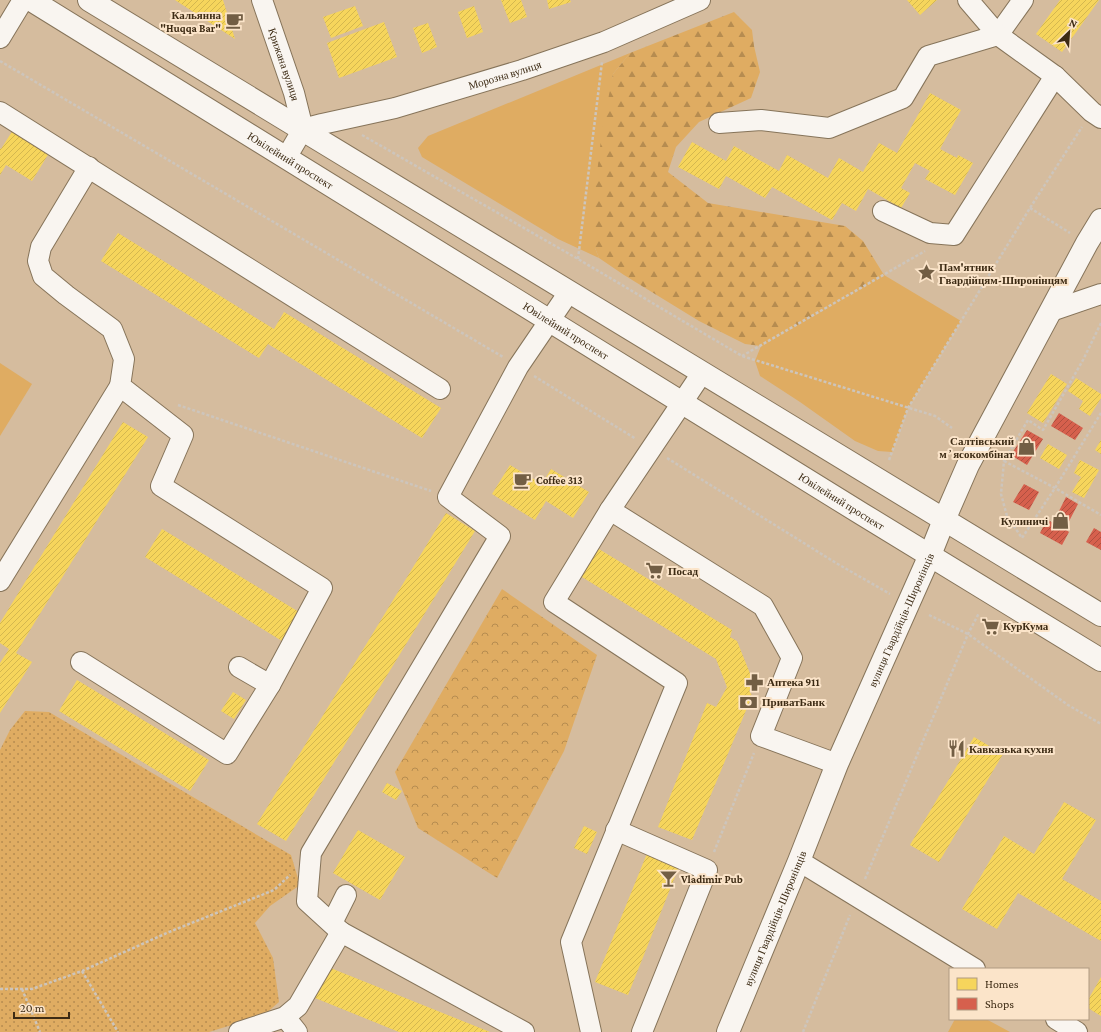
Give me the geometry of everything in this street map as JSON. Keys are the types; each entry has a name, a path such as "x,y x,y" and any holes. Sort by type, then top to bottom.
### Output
{"main road":[{"name":"Ювілейний проспект","path":"31,0 549,321 1101,660"},
{"path":"89,0 1101,616"},
{"name":"вулиця Гвардійців-Широнінців","path":"728,1032 799,861 837,764 930,555 944,520 979,444 1087,243 1101,220"}],"street":[{"path":"0,38 23,0"},
{"name":"Крижана вулиця","path":"262,0 294,93 303,130"},
{"name":"Морозна вулиця","path":"303,130 395,108 522,70 604,42 700,0"},
{"path":"968,0 998,35 1056,76 1097,115"},
{"path":"719,123 761,120 828,128 903,98 928,56 998,35 1023,0"},
{"path":"883,211 930,233 954,235 1056,76"},
{"path":"0,112 440,389"},
{"path":"286,158 303,130"},
{"path":"0,581 120,386 124,359 112,329 43,276 38,261 41,246 89,167"},
{"path":"524,1032 336,928 307,901 311,853 500,536 448,497 518,366 569,292"},
{"path":"1051,311 1101,294"},
{"path":"591,1032 571,942 677,683 554,602 610,510 702,373"},
{"path":"81,662 227,754 270,685 322,588 161,486 183,435 120,386"},
{"path":"610,510 763,606 792,658 761,736 837,764"},
{"path":"239,666 270,685"},
{"path":"616,830 707,870 642,1032"},
{"path":"799,861 972,968"},
{"path":"239,1032 285,1016 298,1006 336,928 346,895"},
{"path":"285,1016 297,1032"},
{"path":"1058,1020 1077,1032"}],"path":[{"path":"578,259 604,42"},
{"path":"0,61 518,366 829,559 890,594"},
{"path":"889,460 908,408 1030,208 1097,115"},
{"path":"337,121 578,259 742,356 935,416 952,428"},
{"path":"1030,208 1087,243"},
{"path":"742,356 929,250"},
{"path":"1101,323 1043,430 1028,420 1004,461 1001,494 1007,516 1022,538 1055,488 1101,412"},
{"path":"172,403 448,497"},
{"path":"1004,461 1055,488 1101,515"},
{"path":"803,1032 968,634 979,613"},
{"path":"930,615 968,634 1068,706 1101,724"},
{"path":"707,870 761,736"},
{"path":"0,989 32,989 82,971 169,932 274,890 290,874"},
{"path":"82,971 118,1032"},
{"path":"22,989 40,1032"}],"green space":[{"path":"734,12 752,30 760,72 751,98 699,122 676,147 668,172 708,203 845,226 863,241 884,275 761,346 745,344 699,321 599,258 595,248 593,207 602,131 613,74 630,53"},
{"path":"630,53 613,74 595,248 599,258 558,239 422,157 418,148 428,136"},
{"path":"884,275 961,321 908,408 892,452 878,451 855,441 760,376 755,361 761,346"},
{"path":"0,363 32,384 0,436"},
{"path":"502,589 597,655 564,751 497,878 418,828 395,772"},
{"path":"25,711 49,712 291,855 300,885 270,906 255,923 273,958 279,1002 264,1015 209,1032 0,1032 0,750 10,730"},
{"path":"954,1020 988,1020 1010,1032 948,1032"}],"building: Homes":[{"path":"175,0 223,0 235,39"},
{"path":"501,0 521,0 527,17 510,23"},
{"path":"547,0 570,0 571,2 549,9"},
{"path":"907,0 937,0 920,15"},
{"path":"1060,0 1099,0 1062,52 1036,34"},
{"path":"355,6 363,26 331,38 323,17"},
{"path":"474,6 483,32 467,38 458,12"},
{"path":"384,22 397,57 339,78 327,43"},
{"path":"428,23 437,47 422,53 413,28"},
{"path":"930,93 961,110 940,149 957,158 958,155 973,163 955,195 925,179 930,171 915,163 901,188 910,193 901,208 868,189 856,211 842,203 832,220 772,187 765,198 726,176 719,189 678,167 692,142 726,161 734,146 779,171 787,155 828,178 839,158 863,172 879,143 897,153"},
{"path":"13,130 49,153 32,181 6,165 0,175 0,148 1,149"},
{"path":"118,233 274,329 284,312 441,408 422,438 268,344 259,358 101,261"},
{"path":"1051,374 1067,384 1043,423 1027,413"},
{"path":"1076,378 1101,394 1101,398 1090,416 1079,409 1083,401 1068,391"},
{"path":"123,422 148,437 16,653 32,662 0,713 0,663 9,649 0,643 0,623"},
{"path":"1101,440 1101,454 1095,450"},
{"path":"1048,444 1067,455 1059,469 1040,458"},
{"path":"1080,460 1099,470 1084,498 1072,492 1081,477 1074,473"},
{"path":"510,465 542,484 551,469 589,492 573,518 546,501 535,520 492,494"},
{"path":"446,513 475,531 286,841 257,824"},
{"path":"162,529 299,612 282,641 145,557"},
{"path":"594,546 732,630 730,637 737,641 755,686 749,690 752,696 692,840 658,827 707,703 716,707 727,687 716,659 577,574"},
{"path":"77,680 209,760 190,791 59,711"},
{"path":"233,692 246,700 234,719 221,711"},
{"path":"974,737 1003,754 939,862 910,845"},
{"path":"387,783 402,791 396,800 382,792"},
{"path":"1064,802 1096,820 1062,879 1101,901 1101,941 1018,893 997,929 962,909 1004,836 1034,854"},
{"path":"584,826 597,832 587,854 574,848"},
{"path":"358,830 405,857 380,900 333,873"},
{"path":"648,851 680,864 628,995 595,982"},
{"path":"328,967 490,1032 399,1032 315,998"},
{"path":"1101,977 1101,1016 1089,1009 1089,998"}],"building: Shops":[{"path":"1059,413 1083,428 1075,440 1051,426"},
{"name":"Салтівський мʼясокомбінат","path":"1027,430 1043,439 1027,465 1011,455"},
{"path":"1024,484 1039,492 1029,510 1013,502"},
{"name":"Кулиничі","path":"1066,497 1078,504 1065,529 1069,532 1062,545 1040,533 1047,519 1053,523"},
{"path":"1094,528 1101,532 1101,550 1086,542"}],"place":[{"name":"Кальянна \"Huqqa Bar\"","path":"234,21"},
{"name":"Пам'ятник Гвардійцям-Широнінцям","path":"926,273"},
{"name":"Салтівський мʼясокомбінат","path":"1027,447"},
{"name":"Coffee 313","path":"523,480"},
{"name":"Кулиничі","path":"1061,521"},
{"name":"Посад","path":"655,571"},
{"name":"КурКума","path":"990,626"},
{"name":"Аптека 911","path":"754,682"},
{"name":"ПриватБанк","path":"749,702"},
{"name":"Кавказька кухня","path":"956,749"},
{"name":"Vladimir Pub","path":"668,879"}]}
